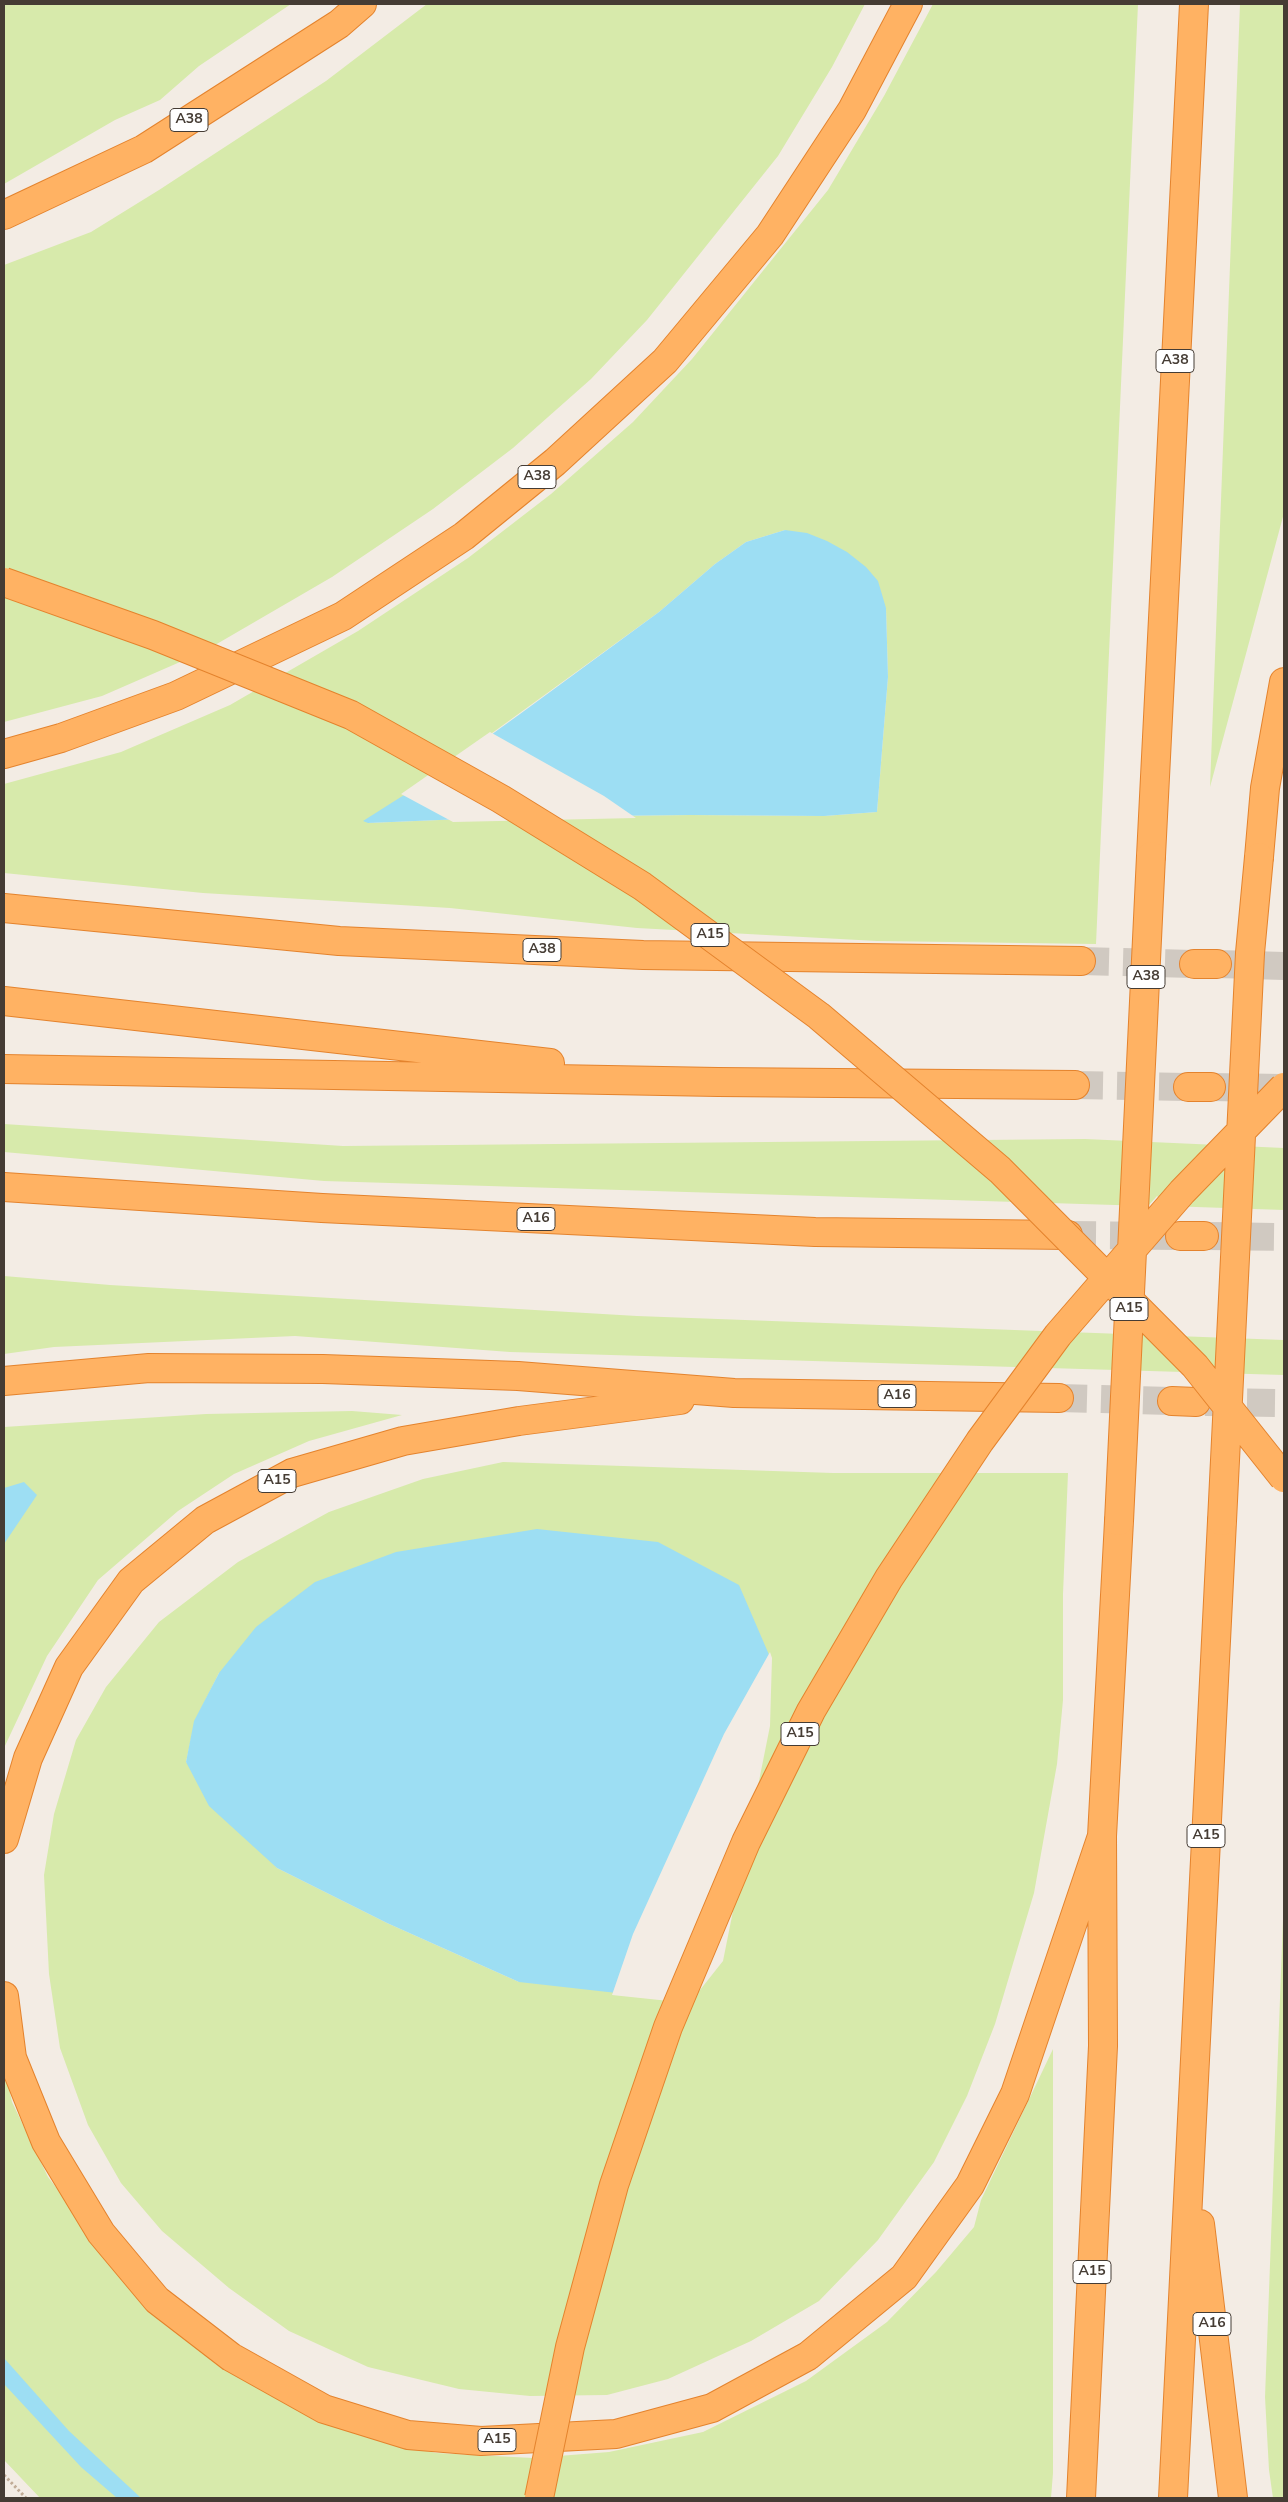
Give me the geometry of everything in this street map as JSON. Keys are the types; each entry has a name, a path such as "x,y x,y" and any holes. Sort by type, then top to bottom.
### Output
{"highway":[{"name":"A38","path":"4,215 144,149 339,24 362,4"},
{"name":"A38","path":"4,754 61,738 176,696 343,616 464,536 555,462 665,361 770,236 852,110 908,4"},
{"name":"A38","path":"1140,1098 1194,4"},
{"name":"A15","path":"4,582 153,635 351,715 501,799 642,886 819,1016 1000,1170 1195,1366 1284,1478"},
{"name":"A15","path":"1174,2498 1250,953 1265,788 1284,682"},
{"name":"A38","path":"4,908 359,942 643,955 1081,962"},
{"path":"4,1001 718,1082"},
{"path":"4,1068 718,1082 1075,1085"},
{"name":"A15","path":"539,2498 570,2347 623,2158 668,2027 738,1860 811,1711 889,1578 980,1440 1058,1335 1182,1192 1284,1087"},
{"name":"A15","path":"1081,2498 1103,2046 1102,1836 1140,1098"},
{"name":"A16","path":"4,1187 322,1208 814,1232 1068,1235"},
{"name":"A16","path":"4,1381 148,1368 322,1369 518,1376 734,1393 1059,1398"},
{"name":"A15","path":"4,1839 28,1758 68,1667 131,1581 205,1520 292,1473 403,1441 518,1421 734,1393"},
{"name":"A15","path":"4,1996 12,2058 46,2142 100,2234 157,2300 231,2357 324,2409 408,2435 481,2441 616,2434 712,2408 808,2356 904,2278 970,2185 1015,2094 1102,1836"},
{"name":"A16","path":"1190,2151 1233,2498"}],"path":[{"path":"4,2475 26,2498"}],"green space":[{"path":"4,4 291,4 199,66 160,100 115,120 4,184"},
{"path":"427,4 865,4 832,67 778,156 647,320 591,379 513,448 433,509 332,577 203,652 102,696 4,722 4,265 91,232 326,81"},
{"path":"933,4 1138,4 1096,944 877,941 637,928 450,908 203,893 4,873 4,784 121,752 230,705 358,631 468,558 551,494 633,422 692,359 828,190 884,96","holes":["785,530 886,608 888,677 877,812 824,816 511,817 368,823 659,612 715,564 746,542"]},
{"path":"1240,4 1284,4 1284,513 1210,787"},
{"path":"4,1124 343,1146 1085,1139 1284,1148 1284,1210 1167,1206 1157,1196 1148,1206 324,1181 4,1152"},
{"path":"4,1276 110,1285 637,1316 1284,1340 1284,1375 510,1352 295,1336 54,1347 4,1354"},
{"path":"352,1411 402,1415 309,1441 234,1474 178,1511 98,1580 47,1656 4,1748 4,1427 206,1414"},
{"path":"503,1462 833,1473 1068,1473 1063,1594 1063,1700 1057,1764 1034,1893 995,2024 967,2096 934,2162 878,2240 819,2301 751,2341 668,2379 607,2395 530,2396 459,2389 368,2367 289,2331 229,2288 162,2231 121,2183 88,2125 60,2048 49,1974 44,1875 54,1814 76,1740 106,1687 159,1622 238,1562 329,1512 423,1479","holes":["219,1673 519,1982 387,1923 277,1868 186,1762 195,1721"]},
{"path":"1284,1892 1284,2498 1273,2498 1269,2470 1265,2397"},
{"path":"1053,2049 1053,2473 1051,2498 40,2498 4,2460 4,2066 12,2102 48,2177 103,2248 161,2310 409,2447 436,2453 533,2458 609,2452 703,2432 806,2381 887,2322 936,2272 974,2227 981,2200"}],"water":[{"path":"785,530 807,533 827,541 847,552 866,567 878,581 886,608 888,677 877,812 824,816 691,815 511,817 368,823 363,821 434,776 520,714 659,612 715,564 746,542"},
{"path":"24,1482 37,1495 4,1544 4,1488"},
{"path":"537,1529 658,1542 739,1585 770,1657 661,1998 519,1982 387,1923 277,1868 209,1806 186,1762 194,1721 219,1673 256,1627 315,1582 396,1552"},
{"path":"4,2358 69,2431 141,2498 117,2498 81,2467 4,2384"}],"pier":[{"path":"490,732 604,796 636,818 453,822 401,794"},
{"path":"770,1652 772,1658 770,1726 723,1961 700,1990 669,2001 612,1995 633,1934 724,1734"}],"tunnel":[{"path":"1081,961 1194,964"},
{"path":"1217,964 1284,966"},
{"path":"1075,1085 1188,1087"},
{"path":"1211,1087 1284,1088"},
{"path":"1068,1235 1180,1236"},
{"path":"1204,1236 1284,1237"},
{"path":"1059,1398 1172,1401"},
{"path":"1205,1402 1284,1403"}]}
